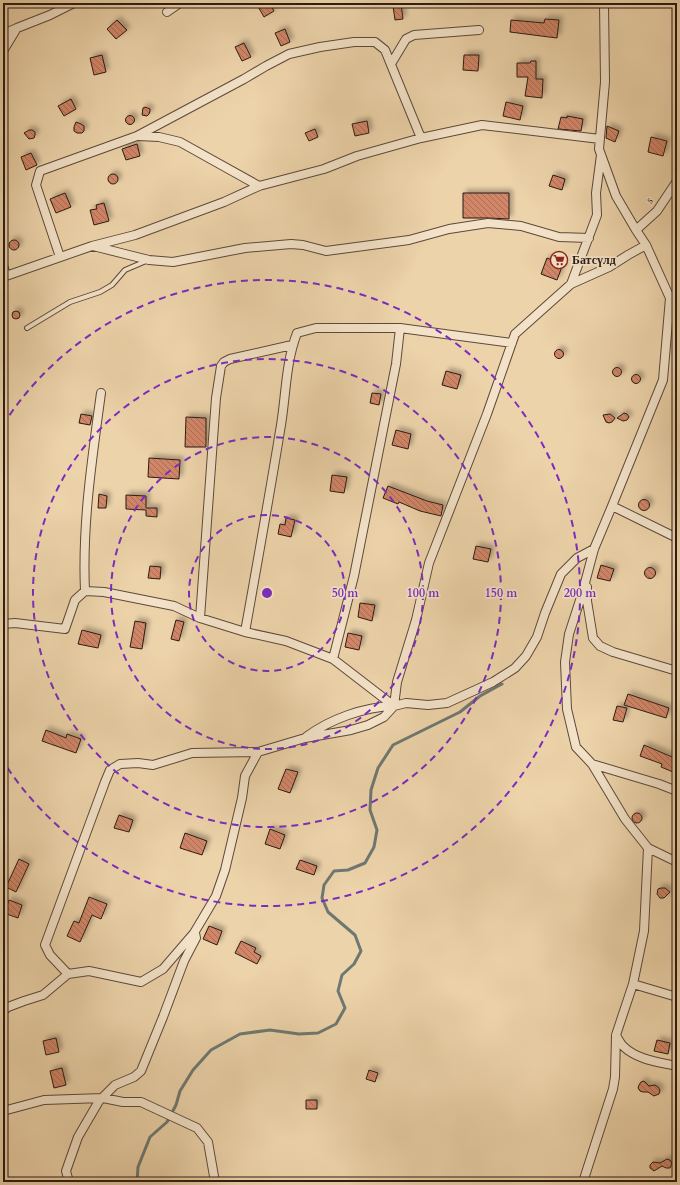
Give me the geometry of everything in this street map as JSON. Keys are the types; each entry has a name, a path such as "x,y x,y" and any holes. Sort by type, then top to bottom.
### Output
{"street":[{"path":"3,34 50,15 74,3"},
{"path":"167,12 180,3"},
{"path":"604,3 605,82 599,149 616,196 646,245 670,298 677,304"},
{"path":"3,51 17,28"},
{"path":"391,64 406,39 414,35 479,30"},
{"path":"60,257 36,185 40,171 137,136 289,54 320,47 354,42 375,42 385,50 421,138"},
{"path":"3,265 5,276 92,246 150,229 224,202 259,186 324,168 402,142 482,125 600,139"},
{"path":"137,136 159,137 180,142 259,186"},
{"path":"571,284 597,216 596,193 601,154"},
{"name":"s","path":"636,230 657,211 677,182"},
{"path":"92,246 149,260 173,262 245,248 291,244 326,251 409,240 449,229 488,223 521,226 559,237 589,238"},
{"path":"68,974 50,955 45,946 110,770 120,764 153,766 192,753 258,752 305,738 351,730 368,725 384,717 394,706 396,682 416,620 429,563 487,414 515,334 571,284 609,267 646,245"},
{"path":"670,298 663,380 594,549 569,634 565,670 567,709 576,747 592,764 625,819 648,848 677,862"},
{"path":"245,632 281,430 292,345 297,333 316,328 400,328 512,343"},
{"path":"333,659 354,576 396,364 400,328"},
{"path":"200,618 216,398 221,366 224,362 230,359 292,345"},
{"path":"85,591 84,566 86,516 101,393"},
{"path":"612,506 677,538"},
{"path":"305,738 318,728 346,716 379,706 394,706 406,703 428,705 447,703 493,682 515,668 526,656 537,637 561,574 577,558 594,549"},
{"path":"587,575 589,621 593,638 600,646 613,652 677,671"},
{"path":"3,624 15,623 65,629 75,600 85,591 104,592 174,606 200,618 245,632 286,641 333,659 394,706"},
{"path":"3,1011 19,1003 44,995 68,974 89,971 141,982 163,969 195,930 216,896 225,870 242,798 245,776 258,752"},
{"path":"592,764 659,784 677,791"},
{"path":"583,1182 613,1089 615,1077 616,1035 633,984 644,931 648,848"},
{"path":"69,1182 66,1171 78,1137 99,1102 115,1085 134,1077 141,1071 184,961 196,938 195,930"},
{"path":"633,984 677,997"},
{"path":"616,1035 623,1046 636,1055 650,1060 677,1066"},
{"path":"3,1111 44,1100 103,1098 123,1102 141,1102 197,1128 208,1142 215,1182"}],"lane":[{"path":"27,328 70,302 100,292 112,285 125,270 149,260"}],"building":[{"path":"256,3 269,3 274,11 264,17"},
{"path":"401,4 403,19 395,20 393,6"},
{"path":"545,19 559,20 557,38 510,32 511,20 544,23"},
{"path":"117,20 127,30 116,39 107,29"},
{"path":"285,29 290,42 281,46 275,33"},
{"path":"244,43 251,57 242,61 235,47"},
{"path":"102,55 106,72 94,75 90,58"},
{"path":"464,55 479,55 478,71 463,70"},
{"path":"531,61 536,61 536,79 543,79 542,98 525,96 528,77 517,77 517,63 530,63"},
{"path":"71,99 76,109 64,116 58,106"},
{"path":"506,102 523,106 520,120 503,116"},
{"path":"145,107 150,109 147,116 142,115 143,108"},
{"path":"130,115 135,120 130,125 125,120"},
{"path":"567,116 583,119 581,131 558,129 561,117 567,118"},
{"path":"367,121 369,133 355,136 352,124"},
{"path":"76,122 84,126 84,131 82,133 77,133 74,131"},
{"path":"607,126 619,131 615,142 606,138"},
{"path":"315,129 318,137 309,141 305,133"},
{"path":"29,130 35,132 34,138 29,139 24,133"},
{"path":"651,137 667,141 663,156 648,152"},
{"path":"137,144 140,156 126,160 122,149"},
{"path":"31,153 37,165 26,170 21,157"},
{"path":"111,174 115,174 117,175 117,183 111,184 108,181 108,177"},
{"path":"553,175 565,179 562,190 549,186"},
{"path":"65,193 71,207 56,213 50,199"},
{"path":"463,193 509,193 509,219 463,218"},
{"path":"104,203 109,221 94,225 90,210 97,209 96,205"},
{"path":"14,240 19,245 14,250 9,245"},
{"path":"547,258 563,264 557,280 541,274"},
{"path":"14,311 18,311 20,315 18,319 14,319 12,317 12,313"},
{"path":"557,350 561,350 563,354 561,358 557,358 555,356 555,352"},
{"path":"615,368 619,368 621,372 619,376 615,376 613,374 613,370"},
{"path":"446,371 461,375 457,389 442,385"},
{"path":"634,375 638,375 640,379 638,383 634,383 632,381 632,377"},
{"path":"372,393 381,394 379,405 370,403"},
{"path":"624,413 629,417 627,420 623,421 617,418"},
{"path":"81,414 92,416 90,425 79,423"},
{"path":"610,414 615,418 609,423 606,422 603,415"},
{"path":"186,417 206,418 206,447 185,447"},
{"path":"396,430 411,434 408,449 392,445"},
{"path":"149,458 180,460 179,479 148,477"},
{"path":"332,475 347,477 344,493 330,491"},
{"path":"388,486 427,501 443,505 441,516 420,511 399,502 398,504 383,498"},
{"path":"99,494 107,496 106,508 98,508"},
{"path":"126,495 146,496 146,508 157,508 157,517 146,516 146,510 126,509"},
{"path":"642,500 646,500 648,501 648,509 642,510 639,507 639,503"},
{"path":"286,518 295,520 291,537 278,534 280,524 285,525"},
{"path":"476,546 491,549 488,562 473,559"},
{"path":"601,565 614,569 610,581 597,578"},
{"path":"150,566 161,567 160,579 148,578"},
{"path":"648,568 652,568 654,569 654,577 648,578 645,575 645,571"},
{"path":"360,603 375,605 372,621 358,617"},
{"path":"176,620 184,622 179,641 171,639"},
{"path":"135,621 146,623 142,649 130,647"},
{"path":"82,630 101,635 98,648 78,644"},
{"path":"348,633 362,636 359,650 345,647"},
{"path":"628,694 669,708 666,718 624,705"},
{"path":"617,706 627,708 623,722 613,720"},
{"path":"46,730 66,738 67,734 81,739 76,753 42,741"},
{"path":"644,745 677,759 673,772 661,767 662,764 640,756"},
{"path":"286,769 298,772 290,793 278,789"},
{"path":"635,813 639,813 641,814 641,822 635,823 632,820 632,816"},
{"path":"119,815 133,820 129,832 114,828"},
{"path":"270,829 285,835 280,849 265,844"},
{"path":"185,833 207,841 202,855 180,848"},
{"path":"19,859 29,864 16,892 6,887"},
{"path":"300,860 317,866 314,875 296,869"},
{"path":"665,888 670,892 664,898 660,898 657,894 658,889"},
{"path":"89,897 107,904 101,919 92,915 80,942 67,936 74,921 79,923"},
{"path":"9,900 22,905 18,918 4,913"},
{"path":"209,926 222,931 217,945 203,939"},
{"path":"241,941 256,948 254,952 261,956 257,964 235,953"},
{"path":"56,1038 59,1052 46,1055 43,1041"},
{"path":"657,1040 670,1043 668,1054 654,1051"},
{"path":"62,1068 66,1085 54,1088 50,1071"},
{"path":"369,1070 378,1073 375,1082 366,1079"},
{"path":"644,1081 649,1086 655,1085 658,1087 660,1090 659,1094 654,1096 648,1092 640,1091 638,1088 639,1085"},
{"path":"306,1100 317,1100 317,1109 306,1109"},
{"path":"667,1159 672,1163 670,1168 662,1166 654,1171 650,1168 650,1165 653,1162 660,1163"}],"waterway":[{"path":"137,1182 138,1167 150,1137 167,1122 176,1105 180,1091 193,1070 211,1050 240,1034 270,1030 299,1034 318,1033 336,1024 345,1008 338,991 342,975 354,964 361,951 355,935 328,912 322,898 324,885 334,871 348,870 365,863 374,847 377,830 370,810 371,790 378,768 393,745 460,712 480,696 502,684"}],"place":[{"name":"Батсүлд","path":"559,260"}]}
